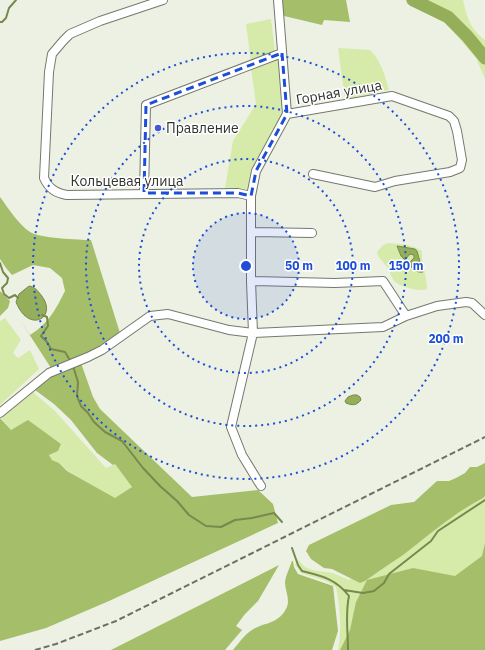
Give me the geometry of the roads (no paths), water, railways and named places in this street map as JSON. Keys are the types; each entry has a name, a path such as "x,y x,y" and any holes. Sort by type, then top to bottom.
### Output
{"street":[{"name":"Кольцевая улица","path":"163,0 100,21 70,34 52,54 49,72 44,178 47,184 58,193 67,195 238,193 251,196"},
{"path":"261,486 242,455 231,427 253,333 251,281 251,196 256,171 287,114 278,0"},
{"path":"144,193 146,105 282,53"},
{"name":"Горная улица","path":"287,114 392,96 449,116 454,121 462,160 460,168 450,172 395,181 375,187 313,174"},
{"path":"251,232 312,233"},
{"path":"251,281 335,283 383,281 406,316"},
{"path":"0,414 49,373 102,350 150,316 168,314 229,330 253,333 383,327 406,316 437,306 466,302 472,303 485,315"}],"waterway":[{"path":"0,22 6,18 9,8 16,0"},
{"path":"413,0 448,17 467,36 485,58"},
{"path":"0,263 3,272 8,278 7,283 2,288 4,294 9,298 15,295 18,298"},
{"path":"42,315 47,317 48,326 41,336 51,349 65,352 71,362"},
{"path":"73,366 78,382 77,396 81,406 94,422 105,432 122,441 143,468 177,501 189,515 206,526 221,527 235,520 274,513 282,522"},
{"path":"344,590 363,593 374,591 384,583 389,574 431,541 438,531 485,500"},
{"path":"292,548 298,565 302,571 334,582 349,596 347,616 348,650"}],"railway":[{"path":"35,650 56,644 116,621 485,437"}],"place":[{"name":"Правление","path":"158,128"}]}
